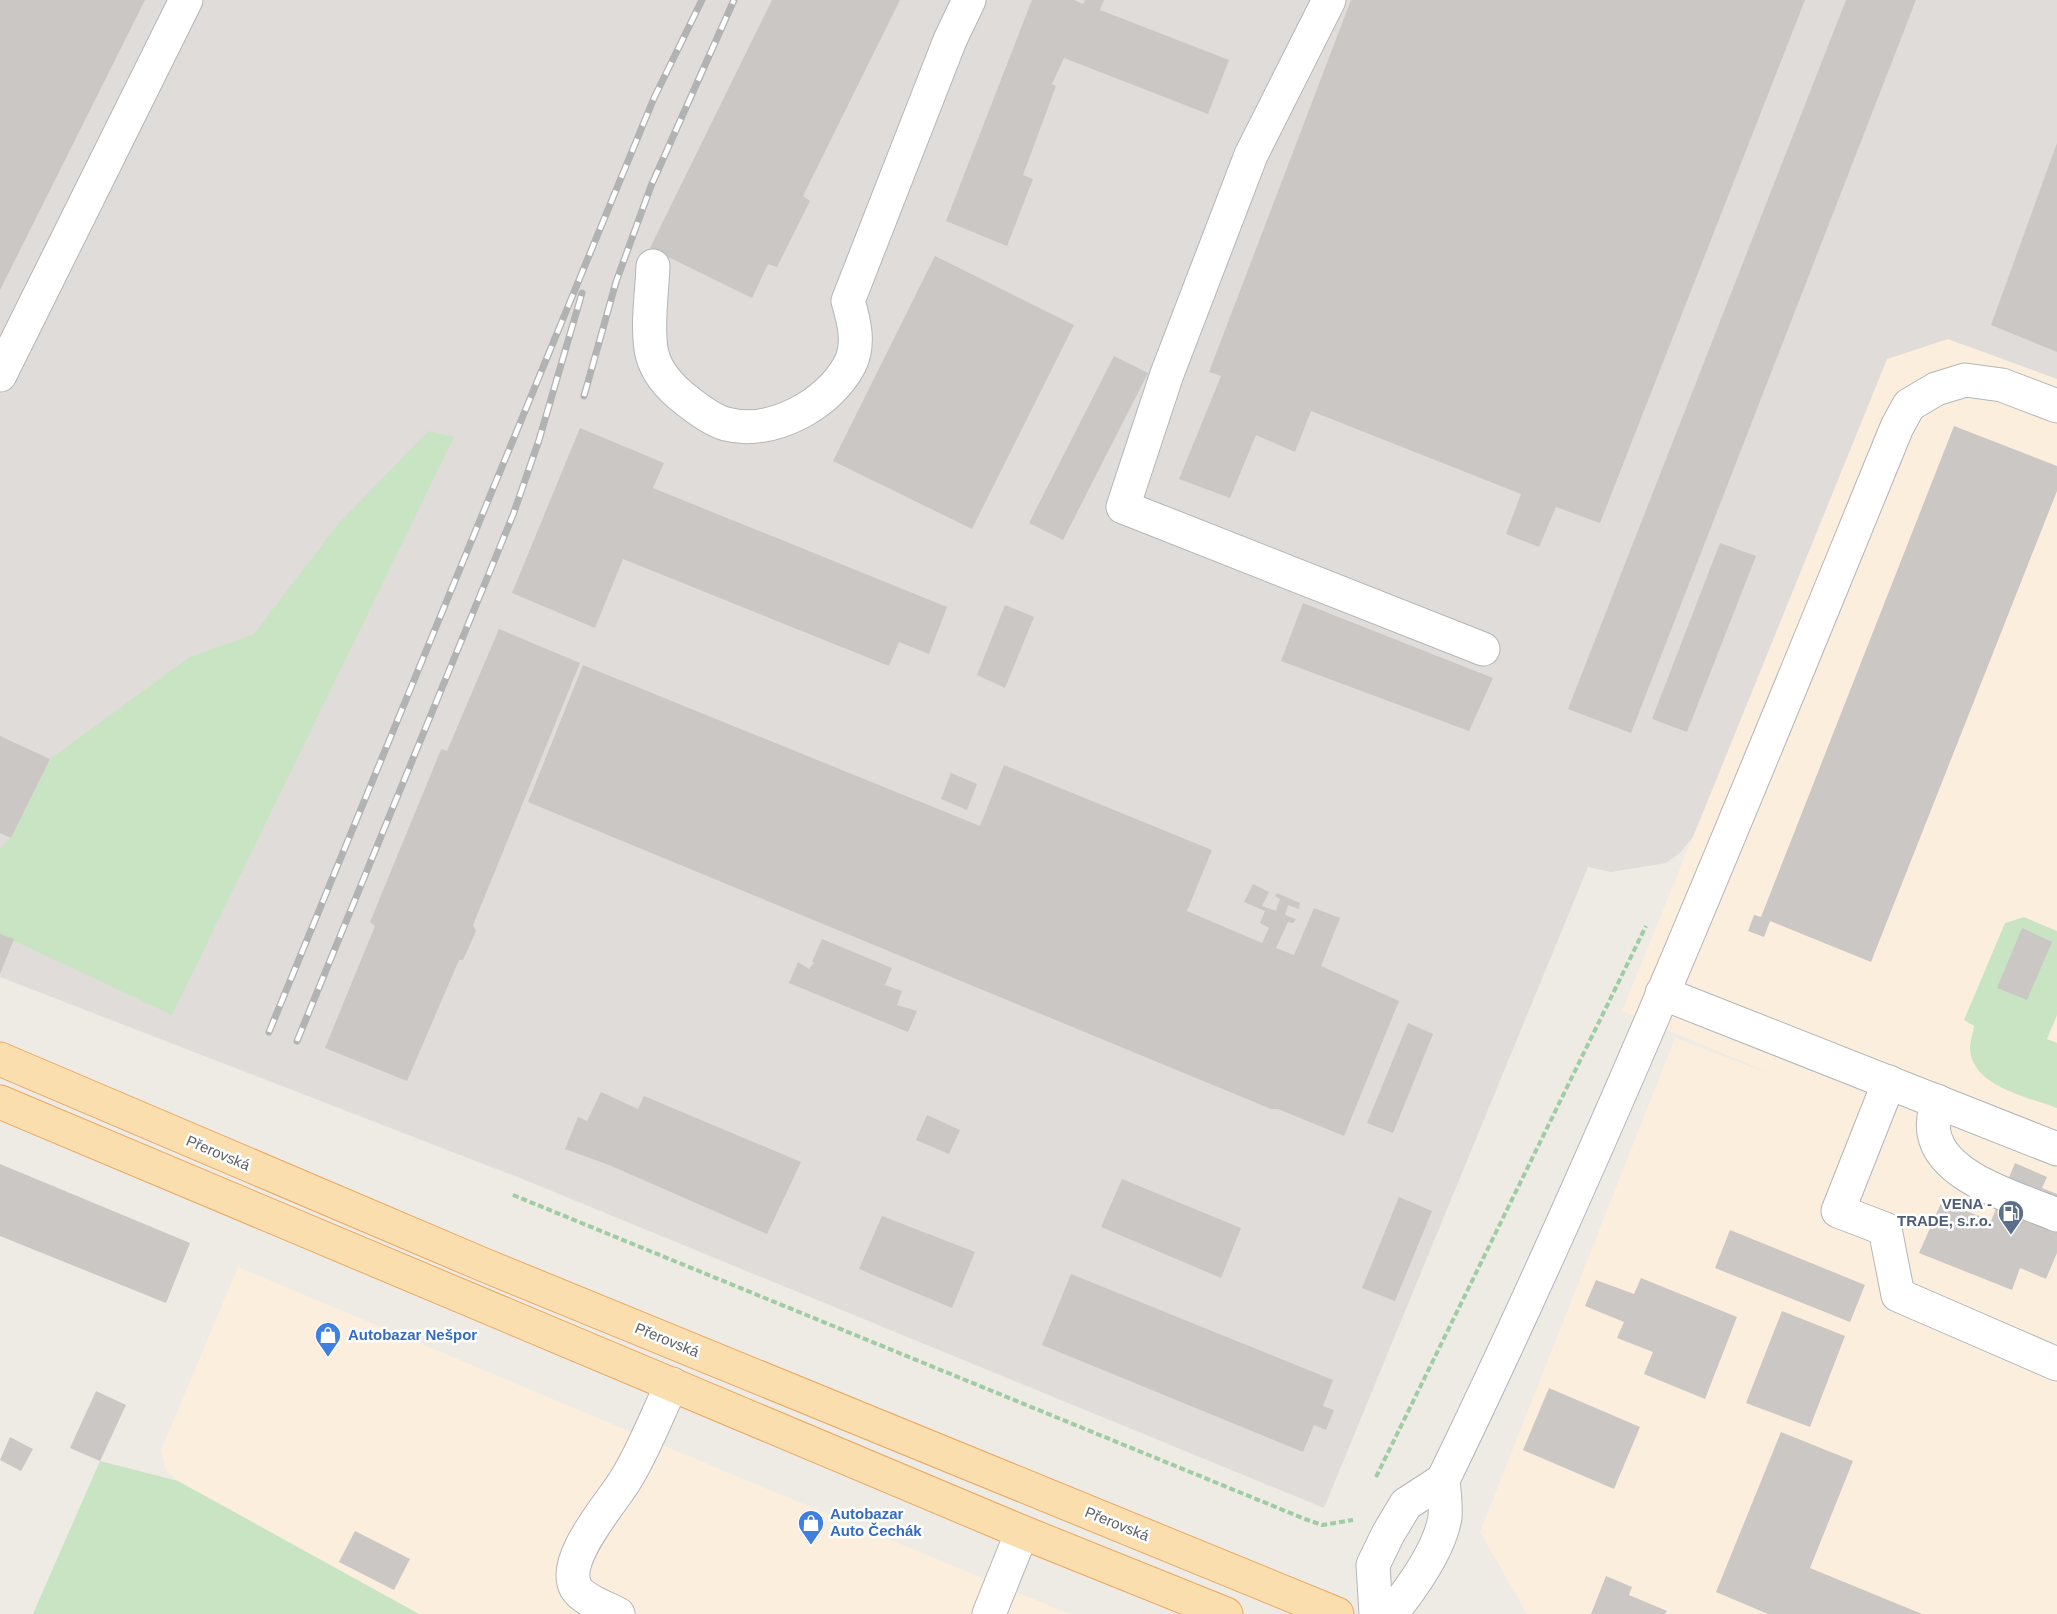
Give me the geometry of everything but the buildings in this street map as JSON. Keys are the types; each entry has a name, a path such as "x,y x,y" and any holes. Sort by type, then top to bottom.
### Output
{"main road":[{"name":"Přerovská","path":"0,1059 484,1264 1336,1614"},
{"path":"0,1102 1022,1532 1226,1614"}],"street":[{"path":"0,375 186,0"},
{"path":"653,266 651,350 664,381 690,403 725,424 765,427 798,413 829,392 851,363 856,342 848,301 950,40 969,0"},
{"path":"1329,0 1251,155 1167,374 1123,507 1483,650"},
{"path":"1391,1614 1415,1585 1431,1554 1445,1517 1443,1480 1558,1231 1662,993 1897,427 1909,405 1936,389 1965,380 2002,385 2057,406"},
{"path":"1662,993 2057,1149"},
{"path":"1888,1082 1838,1211 1885,1229 1898,1295 2057,1364"},
{"path":"1937,1101 1933,1121 1934,1136 1955,1167 1971,1178 2057,1215"},
{"path":"618,1614 576,1588 573,1575 577,1557 627,1479 672,1384"},
{"path":"1376,1614 1373,1565 1388,1534 1406,1504 1443,1480"},
{"path":"989,1614 1022,1532"}],"path":[{"path":"1371,1488 1646,926"},
{"path":"513,1195 1305,1519 1322,1525 1337,1525 1355,1519"}],"shaded area":[{"path":"0,0 2057,0 2057,379 1948,339 1887,359 1693,837 1680,853 1666,863 1611,872 1588,867 1324,1508 520,1178 0,977"},
{"path":"1948,339 2057,379 2057,1614 1527,1614 1480,1532 1675,1038 1781,1078 1622,1011 1887,359"},
{"name":"Autobazar Nešpor","path":"238,1267 1070,1614 419,1614 178,1481 166,1470 161,1450"}],"green space":[{"path":"428,431 454,437 172,1015 0,934 0,848 11,838 50,759 188,658 254,634 338,524"},
{"path":"2024,917 2057,931 2057,1015 2047,1039 2057,1043 2057,1108 2004,1089 1981,1073 1973,1062 1970,1049 1974,1026 1964,1020 2005,923"},
{"path":"100,1461 178,1481 419,1614 33,1614"}],"railway":[{"path":"269,1032 654,98 702,0"},
{"path":"584,396 616,282 651,186 734,0"},
{"path":"297,1041 513,515 539,440 582,293"}],"place":[{"name":"VENA - TRADE, s.r.o.","path":"2011,1236"},
{"name":"Autobazar Nešpor","path":"328,1358"},
{"name":"Autobazar Auto Čechák","path":"811,1546"}]}
